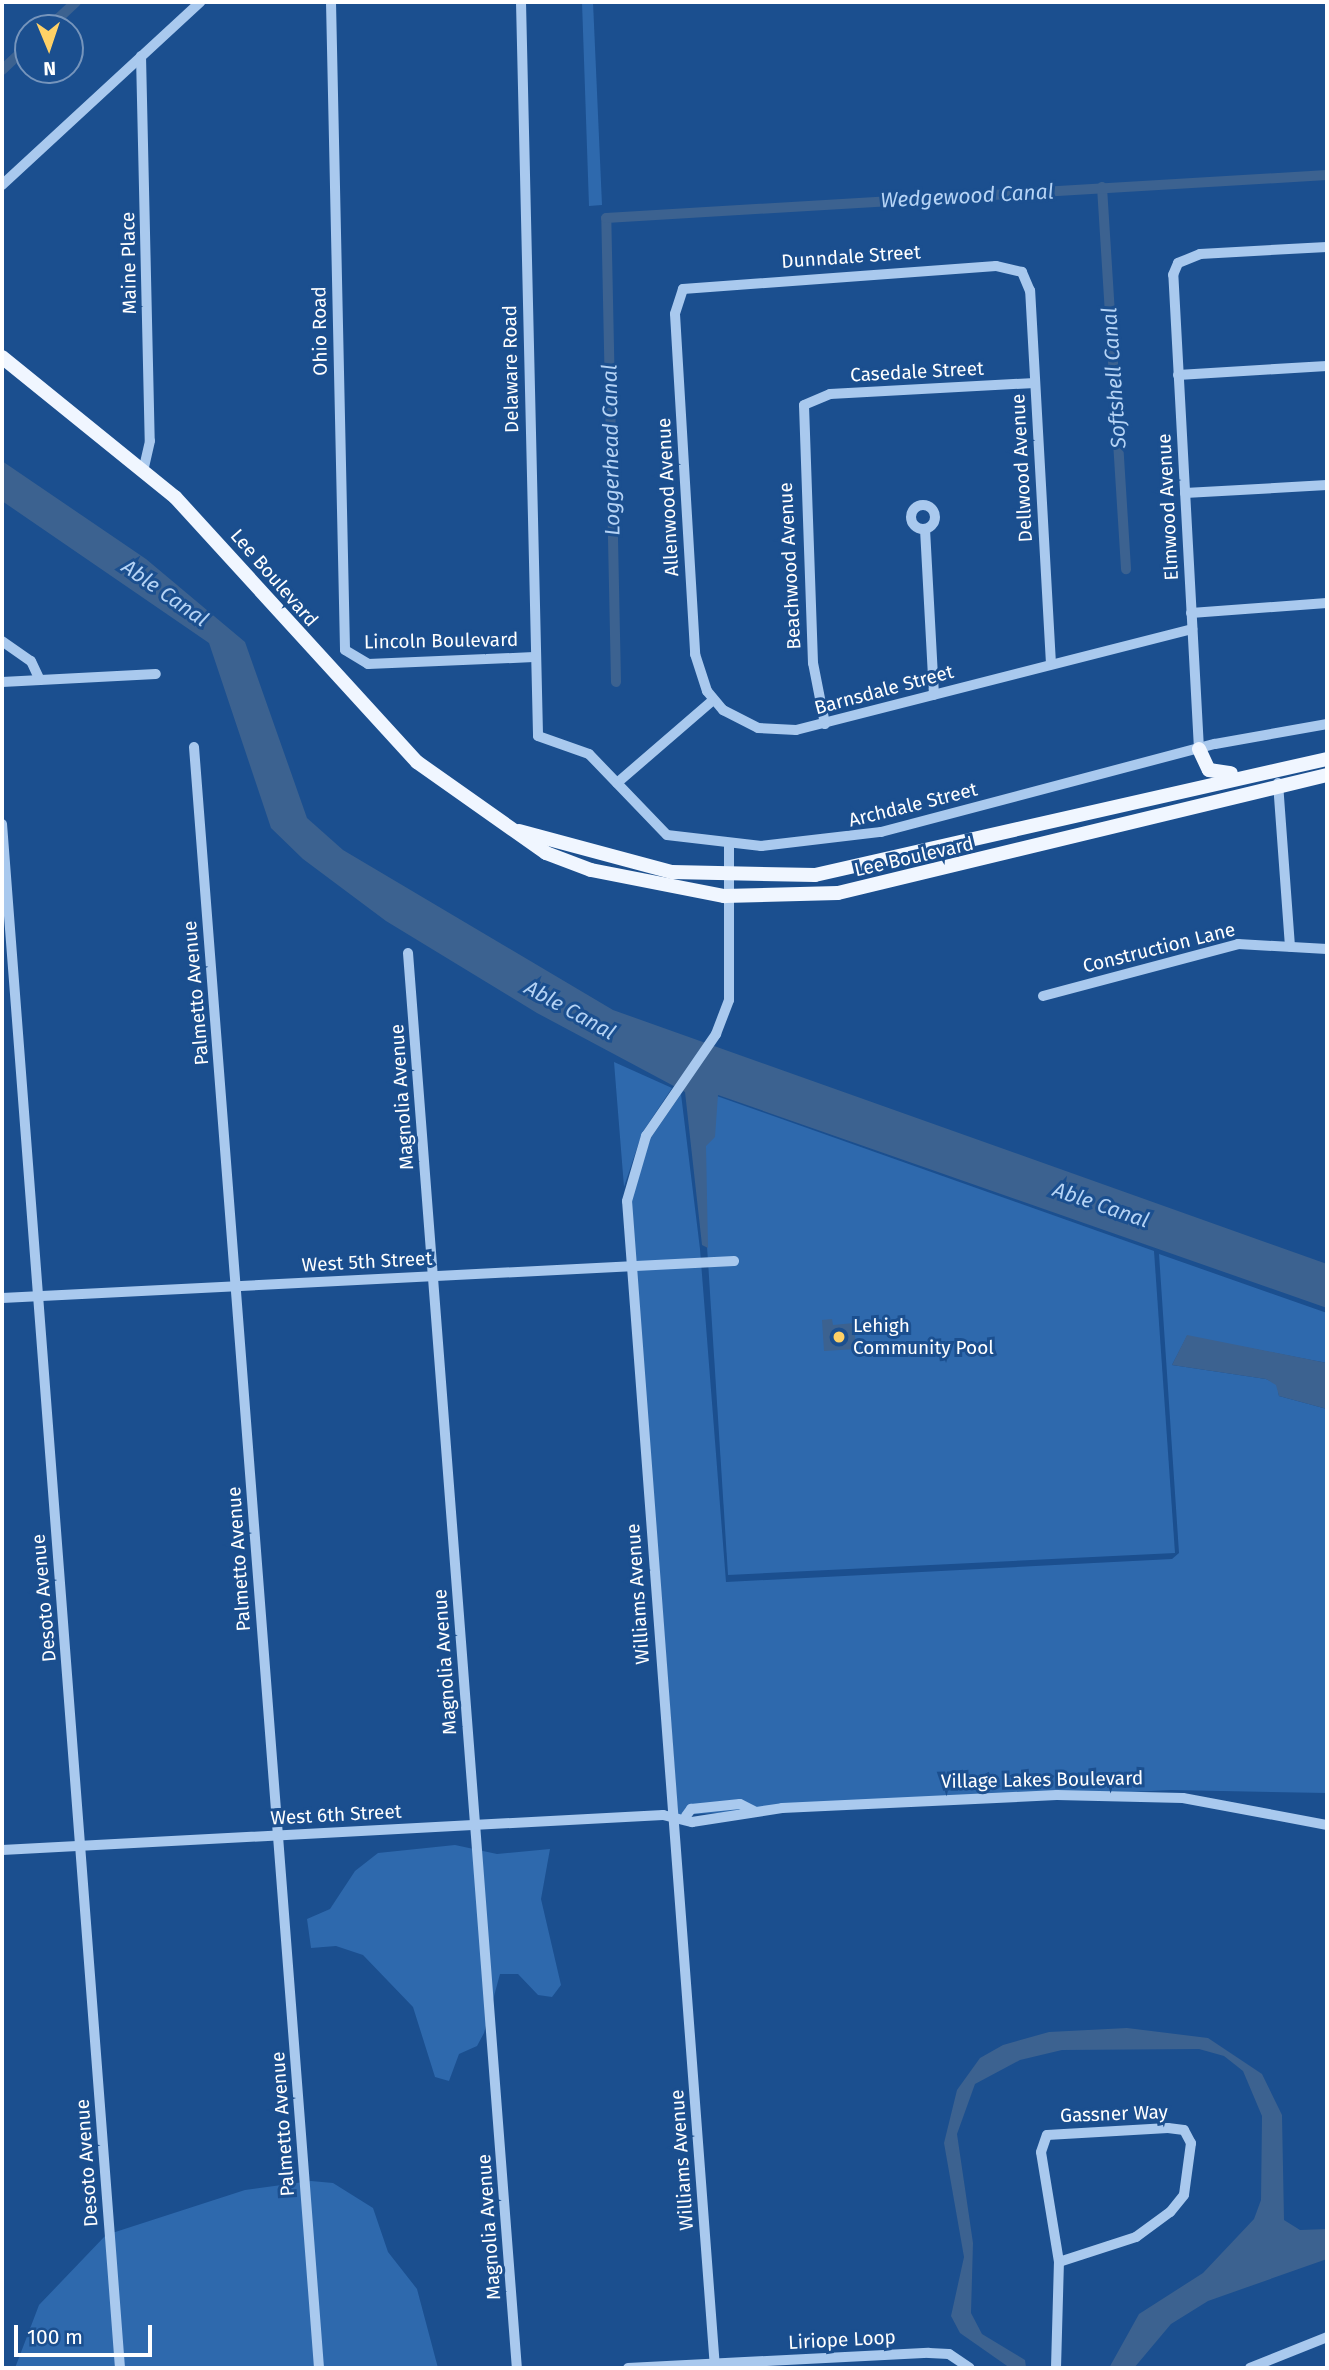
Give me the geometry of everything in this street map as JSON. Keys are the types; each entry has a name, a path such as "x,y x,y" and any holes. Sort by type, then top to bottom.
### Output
{"main road":[{"name":"Lee Boulevard","path":"2,357 144,468 394,742 511,830 591,870 724,897 838,893 1060,841 1278,783 1327,775"},
{"path":"1199,749 1211,772 1242,774"},
{"path":"1186,788 1195,776 1199,749"},
{"name":"Lee Boulevard","path":"511,830 672,872 726,877 836,873 1242,774 1327,759"},
{"path":"1275,767 1278,783"},
{"path":"1060,841 1062,830 1129,811 1143,799"}],"street":[{"path":"2,184 200,2"},
{"name":"Ohio Road","path":"331,2 344,643 350,657"},
{"name":"Delaware Road","path":"522,2 534,657 538,736"},
{"name":"Maine Place","path":"141,56 150,441 144,468"},
{"name":"Elmwood Avenue","path":"1199,749 1172,289 1178,263 1200,254 1327,247"},
{"name":"Dunndale Street","path":"683,289 996,265 1022,272"},
{"name":"Dellwood Avenue","path":"1022,272 1030,291 1051,664"},
{"name":"Allenwood Avenue","path":"683,289 675,314 693,622 697,667 713,700"},
{"path":"1178,375 1327,366"},
{"name":"Casedale Street","path":"804,405 830,394 1035,383"},
{"name":"Beachwood Avenue","path":"804,405 813,663 825,724"},
{"path":"1185,493 1327,485"},
{"path":"925,529 934,695"},
{"path":"1191,613 1327,603"},
{"name":"Barnsdale Street","path":"713,700 768,731 825,724 1192,629"},
{"path":"2,641 30,661 40,680"},
{"name":"Lincoln Boulevard","path":"350,657 368,664 534,657"},
{"path":"2,682 156,674"},
{"path":"617,783 713,700"},
{"name":"Archdale Street","path":"538,736 579,748 617,783 658,830 729,845 805,844 869,835 1199,749 1327,723"},
{"name":"Palmetto Avenue","path":"194,747 319,2368"},
{"path":"1278,783 1290,947"},
{"name":"Desoto Avenue","path":"2,824 120,2368"},
{"name":"Williams Avenue","path":"715,2366 630,1266 632,1172 668,1103 716,1034 731,986 724,897 729,845"},
{"name":"Construction Lane","path":"1043,996 1237,944 1327,949"},
{"name":"Magnolia Avenue","path":"408,953 517,2368"},
{"name":"West 5th Street","path":"2,1298 734,1261"},
{"name":"Village Lakes Boulevard","path":"673,1817 686,1816 691,1809 740,1804 754,1811 1143,1794 1327,1825"},
{"name":"West 6th Street","path":"2,1850 673,1817"},
{"name":"Gassner Way","path":"1056,2368 1059,2262 1041,2152 1047,2135 1184,2130 1191,2143 1184,2195 1170,2212 1136,2237 1059,2262"},
{"path":"1250,2368 1327,2336"},
{"name":"Liriope Loop","path":"628,2368 715,2366 929,2353 948,2354 968,2368"}],"shaded area":[{"path":"582,2 593,2 602,205 589,206"},
{"path":"614,1062 672,1088 642,1133 624,1187"},
{"path":"697,1089 1154,1251 1175,1553 728,1575"},
{"path":"681,1094 700,1249 726,1582 1172,1559 1179,1553 1159,1254 1327,1313 1327,1363 1187,1336 1172,1365 1266,1379 1277,1384 1279,1396 1327,1409 1327,1793 1171,1790 678,1815 631,1201 650,1139"},
{"path":"455,1845 497,1854 550,1849 541,1899 561,1985 552,1997 538,1995 518,1974 500,1974 484,2033 477,2046 459,2054 449,2081 435,2077 413,2007 363,1955 336,1946 311,1948 307,1919 330,1909 355,1871 378,1853"},
{"path":"311,2181 333,2183 373,2208 388,2252 417,2289 438,2368 15,2368 39,2305 106,2235 245,2190"}],"water":[{"name":"Able Canal","path":"2,461 146,559 245,642 307,818 343,850 613,1010 1327,1264 1327,1308 718,1095 715,1137 706,1146 708,1248 702,1245 685,1092 537,1013 386,921 303,859 271,828 209,643 2,501"},
{"name":"Lehigh Community Pool","path":"832,1319 833,1325 854,1323 856,1349 824,1351 822,1320"},
{"path":"1187,1335 1327,1363 1327,1409 1279,1396 1276,1385 1266,1379 1172,1365"},
{"path":"1127,2028 1208,2038 1262,2074 1282,2115 1284,2220 1300,2230 1327,2229 1327,2259 1208,2301 1171,2324 1134,2368 1109,2368 1139,2314 1203,2273 1254,2219 1261,2200 1262,2116 1243,2071 1224,2056 1199,2049 1062,2050 1020,2060 975,2084 957,2134 973,2243 971,2313 982,2334 1025,2360 1026,2367 1010,2368 960,2333 951,2316 964,2257 944,2143 957,2090 980,2058 1003,2045 1049,2032"}],"waterway":[{"path":"63,14 76,2"},
{"path":"2,70 14,59"},
{"name":"Wedgewood Canal","path":"616,682 606,218 1327,175"},
{"name":"Softshell Canal","path":"1102,187 1126,569"}],"place":[{"name":"Lehigh Community Pool","path":"839,1337"}],"water label":[{"name":"Loggerhead Canal","path":"611,450"}]}
